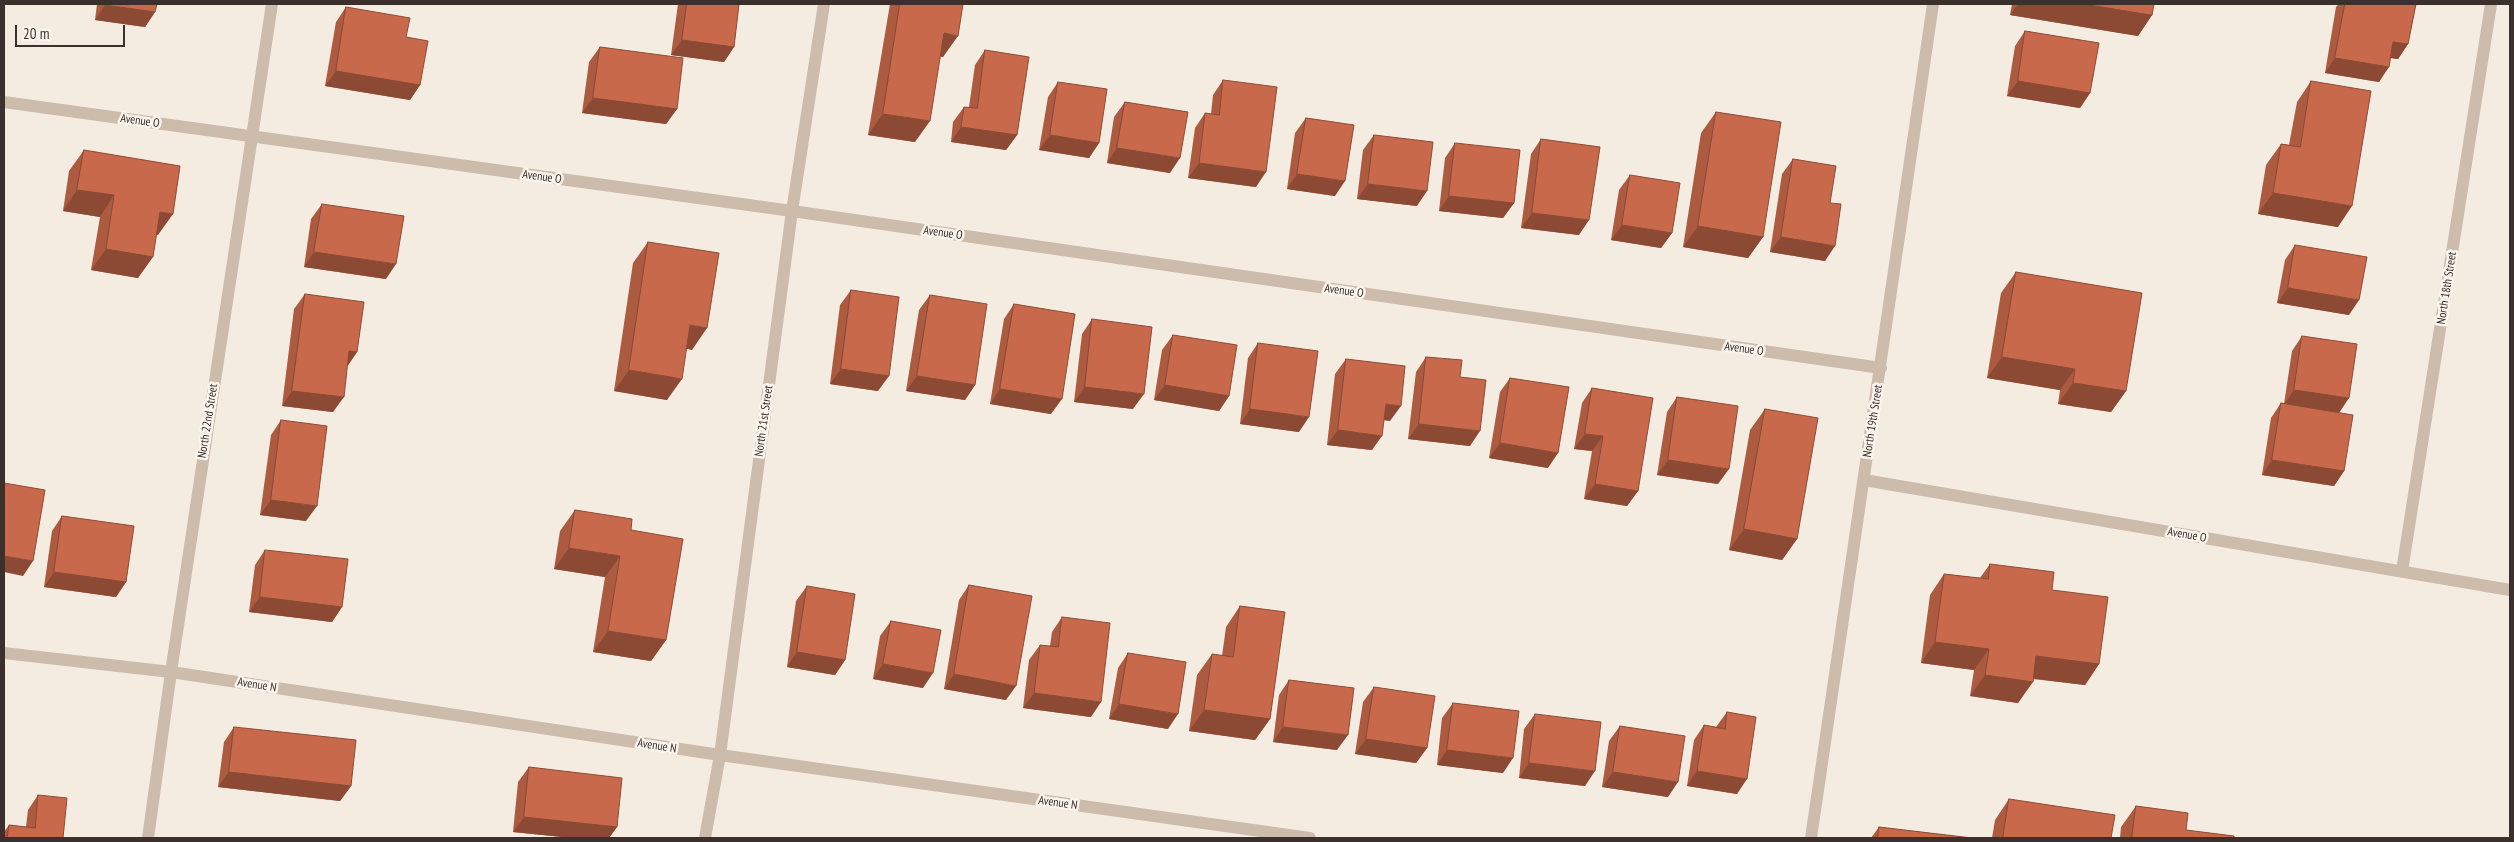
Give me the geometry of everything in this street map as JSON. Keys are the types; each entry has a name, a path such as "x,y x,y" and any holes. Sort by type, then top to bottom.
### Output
{"street":[{"name":"North 22nd Street","path":"148,838 170,672 272,4"},
{"name":"North 21st Street","path":"706,838 720,755 792,211 824,4"},
{"name":"North 19th Street","path":"1811,838 1933,4"},
{"name":"North 18th Street","path":"2402,571 2491,4"},
{"name":"Avenue O","path":"4,102 792,211 1881,368"},
{"name":"Avenue O","path":"1864,480 2510,590"},
{"name":"Avenue N","path":"4,653 170,672 720,755 1310,838"}],"building":[{"path":"106,4 157,4 155,12"},
{"path":"687,4 739,4 734,47 682,40"},
{"path":"900,4 963,4 958,36 944,33 930,121 883,114"},
{"path":"2084,4 2154,4 2152,15"},
{"path":"2345,4 2416,4 2408,44 2393,42 2389,67 2335,58"},
{"path":"346,7 410,18 406,37 428,41 420,85 336,71"},
{"path":"2025,31 2099,43 2090,93 2018,81"},
{"path":"600,47 683,58 677,109 593,98"},
{"path":"985,50 1029,57 1017,135 961,127 964,107 977,108"},
{"path":"1223,80 1277,87 1266,172 1199,163 1205,113 1219,115"},
{"path":"2311,81 2371,91 2352,206 2273,193 2281,144 2300,147"},
{"path":"1058,82 1107,89 1099,143 1050,135"},
{"path":"1125,102 1188,112 1180,158 1117,148"},
{"path":"1716,112 1781,122 1763,237 1698,226"},
{"path":"1306,118 1354,125 1345,181 1297,174"},
{"path":"1374,135 1433,142 1427,191 1368,184"},
{"path":"1541,139 1600,147 1589,220 1532,213"},
{"path":"1455,143 1520,150 1514,203 1449,196"},
{"path":"84,150 180,166 173,214 160,212 153,257 106,249 114,195 77,190"},
{"path":"1793,159 1836,166 1830,203 1841,204 1835,246 1781,237"},
{"path":"1630,175 1680,183 1672,233 1622,225"},
{"path":"322,204 404,216 396,264 314,252"},
{"path":"648,242 719,253 707,328 690,325 682,379 629,370"},
{"path":"2295,245 2367,257 2359,300 2288,288"},
{"path":"2016,272 2142,293 2126,391 2073,383 2075,369 2002,357"},
{"path":"851,290 899,297 889,376 841,369"},
{"path":"305,294 364,302 357,352 349,351 344,397 292,391"},
{"path":"930,295 987,304 975,385 917,376"},
{"path":"1014,304 1075,314 1062,399 1000,389"},
{"path":"1092,319 1152,327 1144,394 1085,387"},
{"path":"1173,335 1237,345 1229,396 1165,385"},
{"path":"2302,336 2357,344 2349,398 2294,390"},
{"path":"1258,343 1318,351 1309,417 1250,409"},
{"path":"1426,357 1462,360 1460,377 1486,380 1480,431 1419,424"},
{"path":"1346,359 1405,366 1401,406 1386,404 1382,436 1338,430"},
{"path":"1510,378 1569,387 1558,453 1500,443"},
{"path":"1592,388 1653,398 1638,491 1595,484 1603,436 1585,434"},
{"path":"1677,397 1738,406 1729,469 1668,460"},
{"path":"2281,403 2353,415 2344,471 2272,460"},
{"path":"1765,409 1818,418 1797,539 1744,529"},
{"path":"281,420 327,426 317,506 271,500"},
{"path":"4,483 45,490 33,561 4,556"},
{"path":"575,510 632,519 631,530 683,539 666,640 608,631 620,556 569,548"},
{"path":"62,516 134,526 126,582 54,572"},
{"path":"265,550 348,559 342,607 260,597"},
{"path":"1990,564 2054,572 2052,590 2108,597 2099,664 2036,656 2033,682 1985,675 1989,649 1935,642 1944,574 1988,579"},
{"path":"969,585 1032,596 1016,686 954,674"},
{"path":"807,586 855,594 845,660 797,652"},
{"path":"1240,606 1285,612 1270,719 1204,710 1212,654 1233,657"},
{"path":"1062,617 1110,623 1101,702 1034,693 1040,645 1058,647"},
{"path":"891,621 941,630 933,673 883,664"},
{"path":"1128,653 1186,662 1178,714 1119,704"},
{"path":"1289,680 1354,688 1348,735 1283,727"},
{"path":"1374,687 1435,696 1427,748 1366,739"},
{"path":"1453,703 1519,711 1513,758 1447,750"},
{"path":"1727,712 1756,717 1747,779 1697,771 1704,725 1725,729"},
{"path":"1535,714 1601,722 1595,771 1529,763"},
{"path":"1620,726 1685,736 1678,782 1613,772"},
{"path":"234,727 356,740 351,786 229,772"},
{"path":"529,767 622,778 617,827 524,817"},
{"path":"38,795 67,798 63,838 7,838 9,825 35,828"},
{"path":"2009,799 2115,815 2111,838 2003,838"},
{"path":"2136,806 2188,813 2186,830 2234,836 2234,838 2132,838"},
{"path":"1879,827 1972,838 1878,838"}]}
